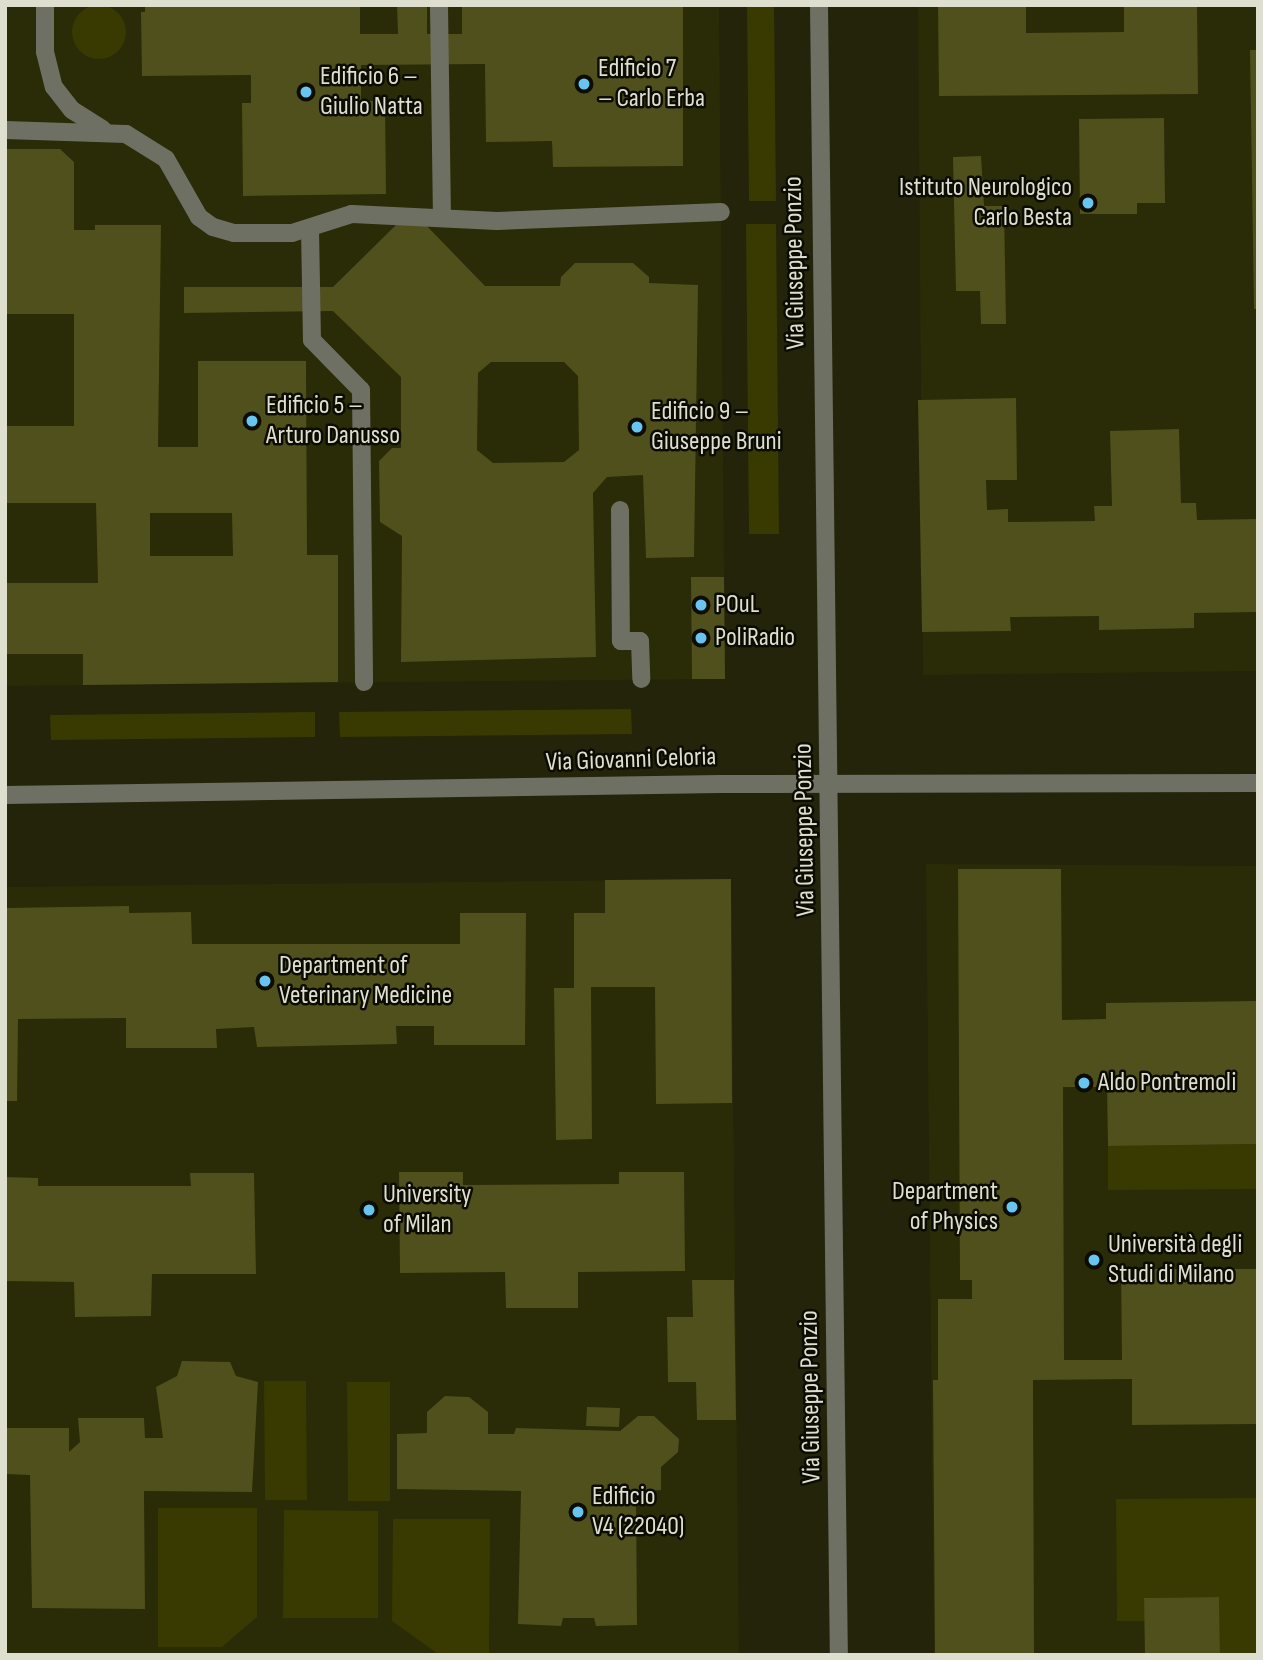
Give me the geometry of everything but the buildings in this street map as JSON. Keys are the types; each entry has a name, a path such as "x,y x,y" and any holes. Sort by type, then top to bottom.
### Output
{"street":[{"path":"45,5 45,52 54,87 72,110 105,130"},
{"path":"439,5 442,216"},
{"name":"Via Giuseppe Ponzio","path":"819,5 825,597 831,783 839,1655"},
{"path":"5,130 105,130 126,134 166,159 189,203 214,228 234,233 310,228 352,214 374,213 497,221 721,212"},
{"path":"310,228 312,340 361,390 364,682"},
{"path":"620,510 621,641 640,641 641,679"},
{"name":"Via Giovanni Celoria","path":"5,795 831,783 1258,783"}],"shaded area":[{"path":"5,5 719,5 725,679 5,686"},
{"path":"99,5 118,13 126,32 118,51 99,59 80,51 72,32 80,13"},
{"path":"747,5 774,5 776,201 749,201"},
{"name":"Istituto Neurologico Carlo Besta","path":"918,5 1258,5 1258,671 923,675"},
{"path":"746,224 776,224 779,534 749,534"},
{"path":"631,709 632,734 340,737 339,712"},
{"path":"315,712 315,737 51,740 50,715"},
{"name":"Università degli Studi di Milano","path":"926,864 1258,866 1258,1655 934,1655"},
{"name":"University of Milan","path":"731,879 739,1655 5,1655 5,887"},
{"path":"1258,1144 1258,1189 1108,1190 1108,1146"},
{"path":"264,1381 306,1381 307,1500 265,1500"},
{"path":"347,1382 390,1382 390,1501 348,1501"},
{"path":"1258,1498 1258,1655 1220,1655 1219,1597 1144,1598 1145,1621 1117,1621 1116,1499"},
{"path":"158,1508 257,1508 257,1617 222,1647 158,1647"},
{"path":"284,1510 378,1511 378,1618 283,1618"},
{"path":"393,1519 490,1519 489,1654 438,1654 392,1621"}],"place":[{"name":"Edificio 7 – Carlo Erba","path":"584,84"},
{"name":"Edificio 6 – Giulio Natta","path":"306,92"},
{"name":"Istituto Neurologico Carlo Besta","path":"1088,203"},
{"name":"Edificio 5 – Arturo Danusso","path":"252,421"},
{"name":"Edificio 9 – Giuseppe Bruni","path":"637,427"},
{"name":"POuL","path":"701,605"},
{"name":"PoliRadio","path":"701,638"},
{"name":"Department of Veterinary Medicine","path":"265,981"},
{"name":"Aldo Pontremoli","path":"1084,1083"},
{"name":"Department of Physics","path":"1012,1207"},
{"name":"University of Milan","path":"369,1210"},
{"name":"Università degli Studi di Milano","path":"1094,1260"},
{"name":"Edificio V4 (22040)","path":"578,1512"}]}
